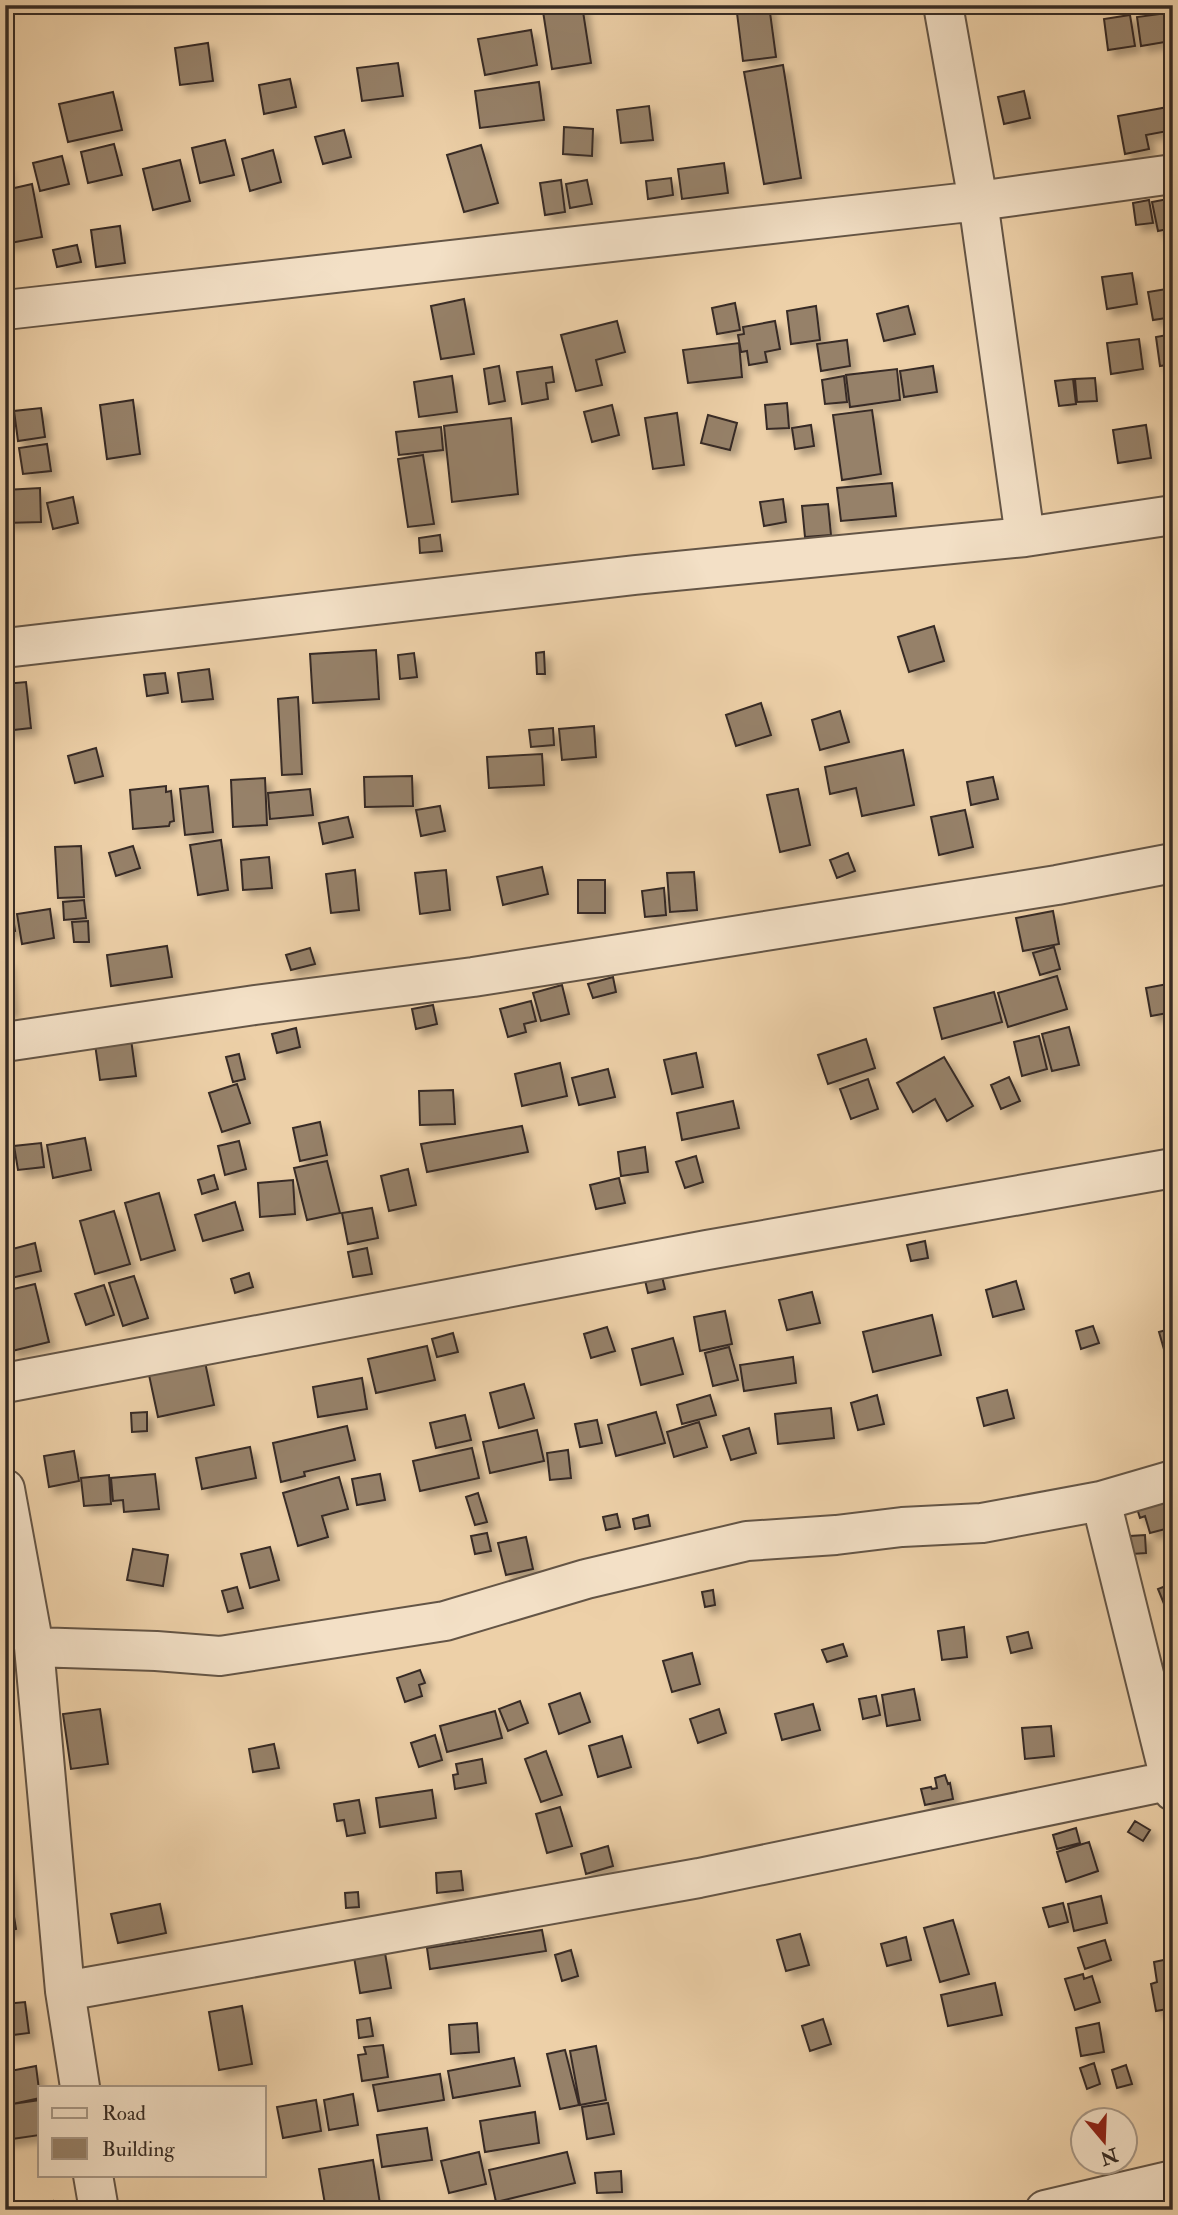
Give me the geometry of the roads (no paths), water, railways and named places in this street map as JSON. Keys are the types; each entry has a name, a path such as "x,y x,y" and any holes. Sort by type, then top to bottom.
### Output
{"street":[{"path":"943,5 978,201 1025,537"},
{"path":"5,310 978,201 1173,174"},
{"path":"5,648 635,575 1025,537 1173,515"},
{"path":"5,1042 255,1005 473,978 1057,885 1173,863"},
{"path":"5,1383 694,1252 1173,1168"},
{"path":"34,1647 220,1656 445,1621 586,1579 747,1541 902,1527 982,1523 1101,1501 1173,1480"},
{"path":"5,1489 34,1647 65,1992 80,2086"},
{"path":"65,1992 699,1878 1172,1784 1101,1501"},
{"path":"93,2176 99,2210"},
{"path":"1045,2210 1173,2180"}]}
